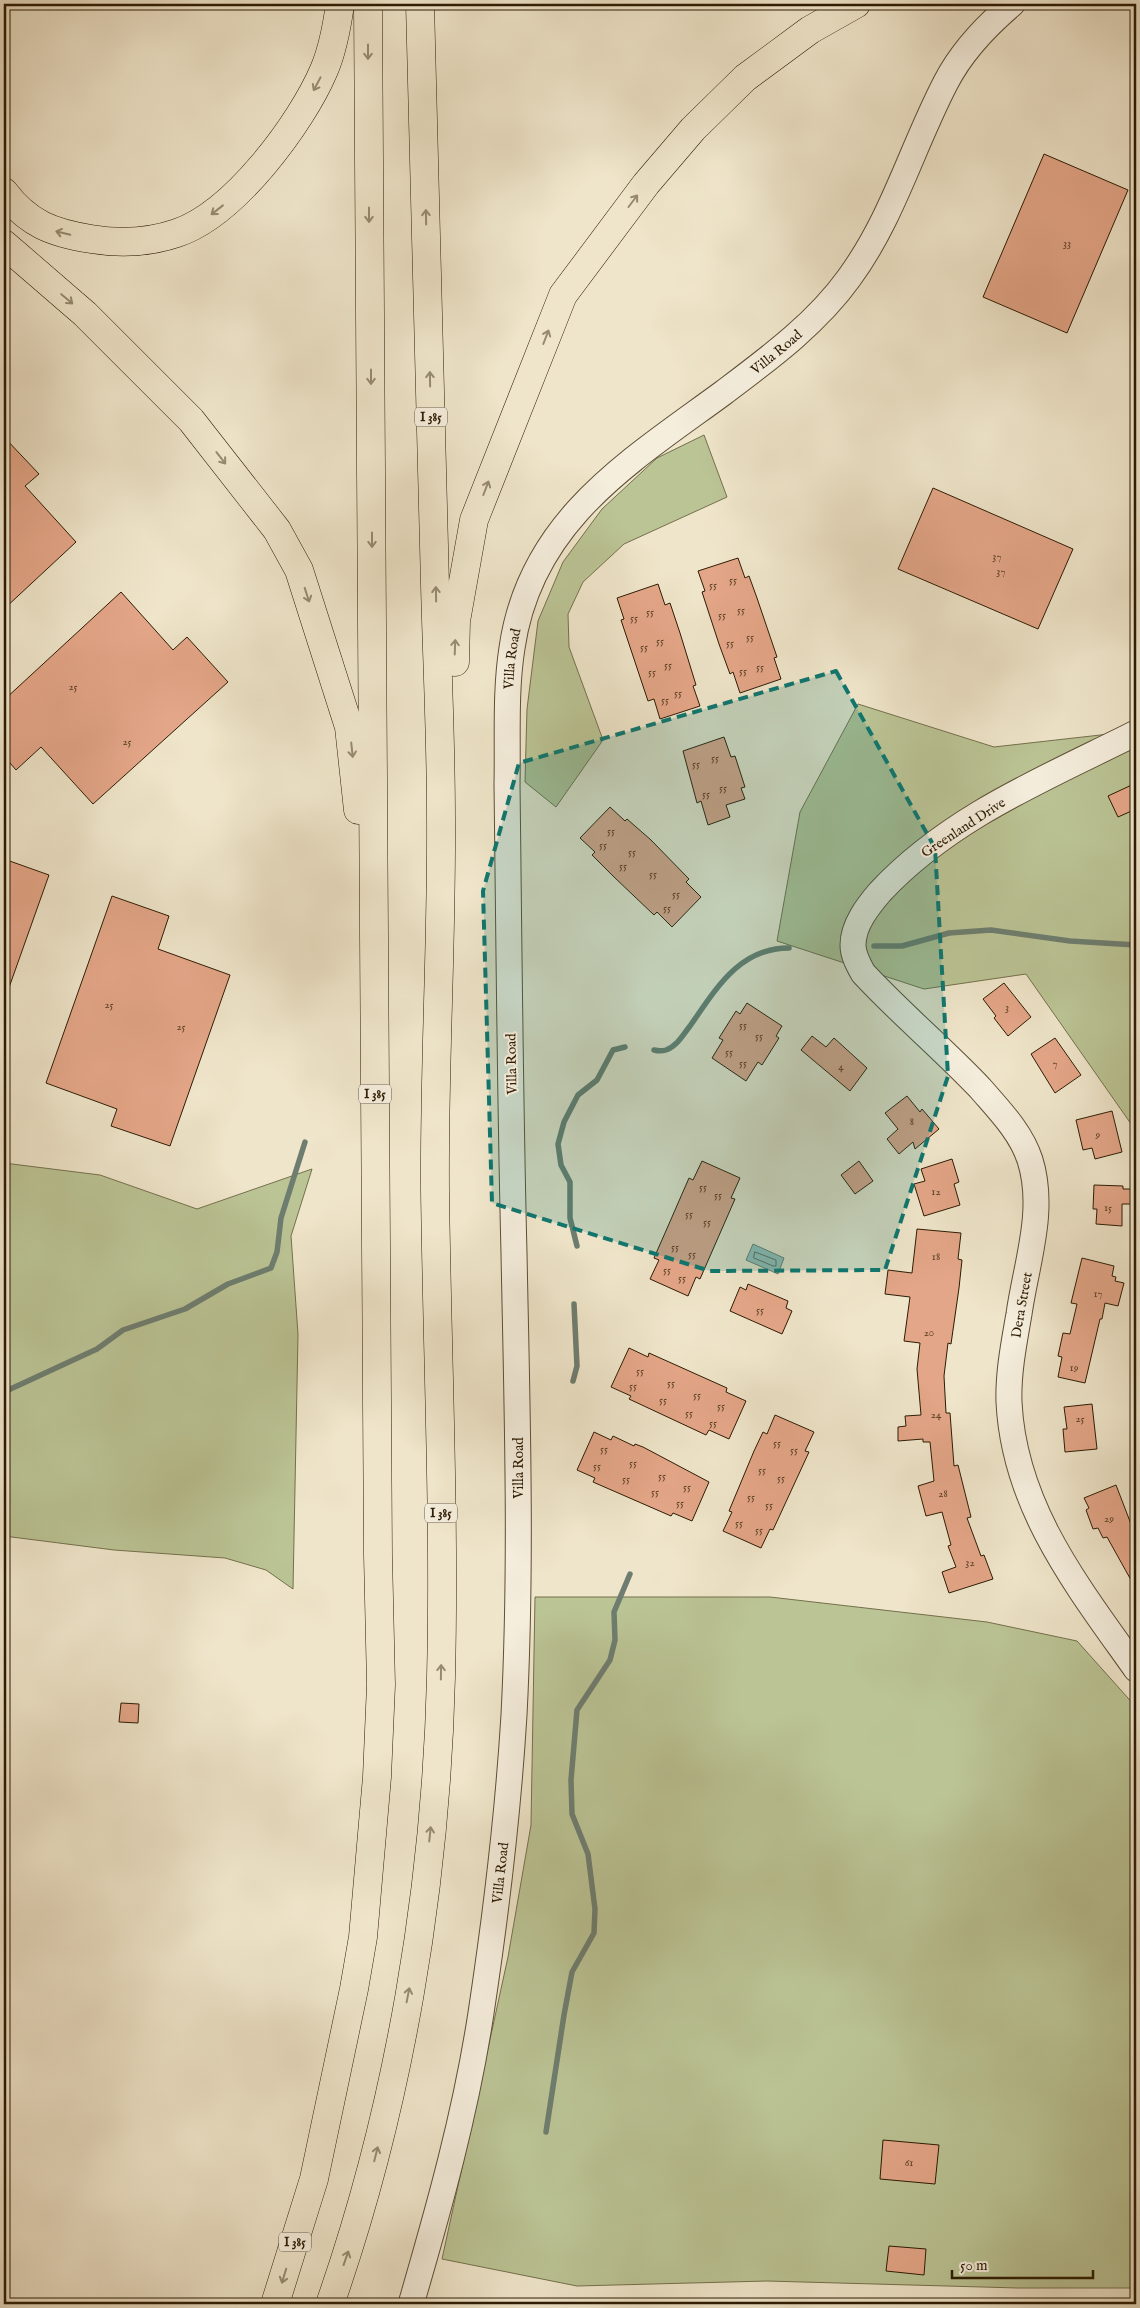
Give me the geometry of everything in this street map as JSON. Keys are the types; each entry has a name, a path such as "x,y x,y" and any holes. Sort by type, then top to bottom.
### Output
{"highway":[{"path":"4,192 31,220 52,230 109,242 135,243 179,232 210,215 249,181 271,157 289,131 325,70 335,34 340,4"},
{"name":"I 385","path":"275,2304 314,2179 354,1990 370,1874 381,1685 378,1545 368,4"},
{"path":"442,818 455,662 456,621 474,520 563,295 646,184 693,129 746,78 810,30 856,4"},
{"name":"I 385","path":"330,2304 364,2201 384,2119 411,1980 422,1908 436,1781 441,1678 442,1556 435,1183 442,818 421,8"},
{"path":"4,244 85,314 192,420 277,530 299,570 349,727 375,961"}],"street":[{"name":"Villa Road","path":"411,2304 441,2199 461,2115 480,2016 496,1902 514,1717 517,1638 518,1479 507,784 509,684 512,647 518,618 531,582 547,551 562,528 603,483 737,382 799,333 827,306 853,272 886,217 946,80 985,27 1012,4"},
{"name":"Greenland Drive","path":"863,973 854,951 855,928 870,904 894,877 914,859 994,803 1136,733"},
{"name":"Dera Street","path":"863,973 950,1056 1001,1111 1018,1135 1030,1159 1035,1184 1036,1210 1012,1357 1009,1401 1016,1458 1032,1504 1051,1544 1078,1587 1136,1669"}],"highlighted area":[{"path":"836,671 935,848 948,1076 885,1270 710,1271 492,1203 483,891 519,763"}],"green space":[{"path":"704,435 727,497 624,544 583,582 568,614 569,647 603,740 556,807 525,782 527,709 538,621 563,562 602,509 657,458"},
{"path":"858,704 994,747 1136,731 1136,1131 1026,974 924,989 777,941 800,812"},
{"path":"4,1163 100,1175 197,1209 312,1169 291,1236 298,1334 293,1589 266,1570 225,1558 114,1550 4,1536"},
{"path":"535,1597 770,1597 987,1622 1077,1641 1136,1707 1136,2288 1018,2288 767,2281 577,2286 442,2259 508,1957 531,1825"}],"water":[{"path":"753,1244 784,1258 778,1274 746,1260"}],"building":[{"path":"1044,154 1128,190 1067,333 983,297"},
{"path":"4,437 39,474 25,486 76,542 4,609"},
{"path":"933,488 1073,549 1038,629 898,569"},
{"path":"738,558 745,578 749,576 757,598 777,657 774,658 781,679 740,693 733,672 730,674 719,644 702,592 705,591 698,571"},
{"path":"658,584 665,605 670,603 696,685 693,686 700,706 660,719 654,699 648,701 621,620 624,619 617,598"},
{"path":"121,592 173,650 187,637 228,682 93,804 41,747 16,770 4,756 4,700"},
{"path":"724,737 731,757 735,756 745,787 741,788 745,799 726,805 730,817 708,825 701,801 697,803 683,751"},
{"path":"1136,783 1136,809 1118,817 1108,796"},
{"path":"610,807 625,821 627,819 651,840 689,879 686,882 701,897 672,927 657,912 654,915 614,877 592,855 595,852 580,838"},
{"path":"4,859 49,875 6,996 4,996"},
{"path":"112,896 169,916 158,949 230,975 170,1146 111,1126 117,1109 46,1083"},
{"path":"1004,983 1031,1017 1008,1036 994,1018 996,1016 983,999"},
{"path":"747,1003 782,1026 776,1036 779,1038 762,1065 758,1062 746,1081 712,1058 723,1040 719,1038 736,1011 740,1014"},
{"path":"812,1036 826,1047 834,1038 867,1068 850,1091 801,1050"},
{"path":"1055,1038 1081,1075 1055,1093 1031,1054"},
{"path":"907,1096 920,1112 922,1109 939,1129 915,1149 913,1142 899,1154 887,1139 898,1129 885,1113"},
{"path":"1112,1111 1122,1152 1095,1159 1092,1148 1083,1150 1076,1120"},
{"path":"952,1159 959,1182 954,1184 960,1205 924,1216 914,1184 925,1181 921,1169"},
{"path":"702,1161 740,1178 731,1198 735,1199 700,1279 696,1277 688,1296 650,1279 659,1260 654,1258 689,1178 693,1180"},
{"path":"859,1161 873,1181 855,1194 841,1175"},
{"path":"1094,1185 1123,1186 1123,1189 1136,1189 1136,1204 1122,1204 1122,1226 1096,1224 1097,1209 1093,1209"},
{"path":"917,1229 961,1233 958,1259 962,1260 959,1288 951,1344 948,1343 944,1376 946,1413 950,1413 954,1466 958,1465 971,1517 967,1518 981,1556 984,1555 993,1579 949,1593 942,1572 956,1567 948,1546 951,1545 942,1512 926,1516 918,1486 934,1481 930,1442 923,1442 923,1439 898,1441 898,1427 906,1426 905,1416 921,1415 917,1369 920,1343 904,1341 910,1297 885,1294 888,1270 912,1273"},
{"path":"1082,1258 1114,1266 1112,1276 1116,1277 1115,1281 1124,1283 1118,1306 1105,1303 1085,1383 1058,1377 1062,1357 1058,1356 1063,1333 1070,1334 1077,1304 1071,1303"},
{"path":"748,1284 788,1301 786,1308 792,1311 782,1334 730,1311 740,1287 746,1290"},
{"path":"629,1348 648,1357 649,1353 727,1388 726,1392 746,1401 729,1439 709,1430 706,1435 629,1399 631,1396 611,1387"},
{"path":"1092,1404 1097,1449 1065,1452 1063,1429 1067,1429 1064,1407"},
{"path":"775,1415 814,1432 805,1451 809,1452 773,1530 770,1529 761,1548 723,1531 732,1512 729,1511 754,1451 763,1432 767,1434"},
{"path":"594,1432 611,1440 613,1436 634,1446 635,1444 643,1447 709,1482 692,1521 673,1513 671,1516 593,1482 595,1478 577,1470"},
{"path":"1116,1485 1136,1537 1136,1589 1107,1537 1103,1538 1098,1528 1093,1529 1086,1510 1089,1508 1084,1498"},
{"path":"121,1703 139,1704 138,1723 119,1722"},
{"path":"883,2140 939,2145 935,2184 880,2179"},
{"path":"889,2246 926,2249 924,2275 886,2271"}],"waterway":[{"path":"874,946 902,946 949,933 991,930 1070,941 1136,945"},
{"path":"654,1050 666,1050 677,1043 709,998 730,973 743,963 756,955 771,950 789,948"},
{"path":"577,1246 570,1218 570,1182 561,1165 558,1144 564,1122 578,1095 597,1080 613,1050 625,1047"},
{"path":"4,1392 97,1349 123,1330 185,1309 228,1284 271,1268 277,1252 281,1218 305,1142"},
{"path":"573,1381 577,1366 574,1304"},
{"path":"546,2132 572,1972 594,1933 595,1909 588,1854 572,1814 571,1780 577,1710 610,1660 615,1640 614,1612 630,1574"}]}
